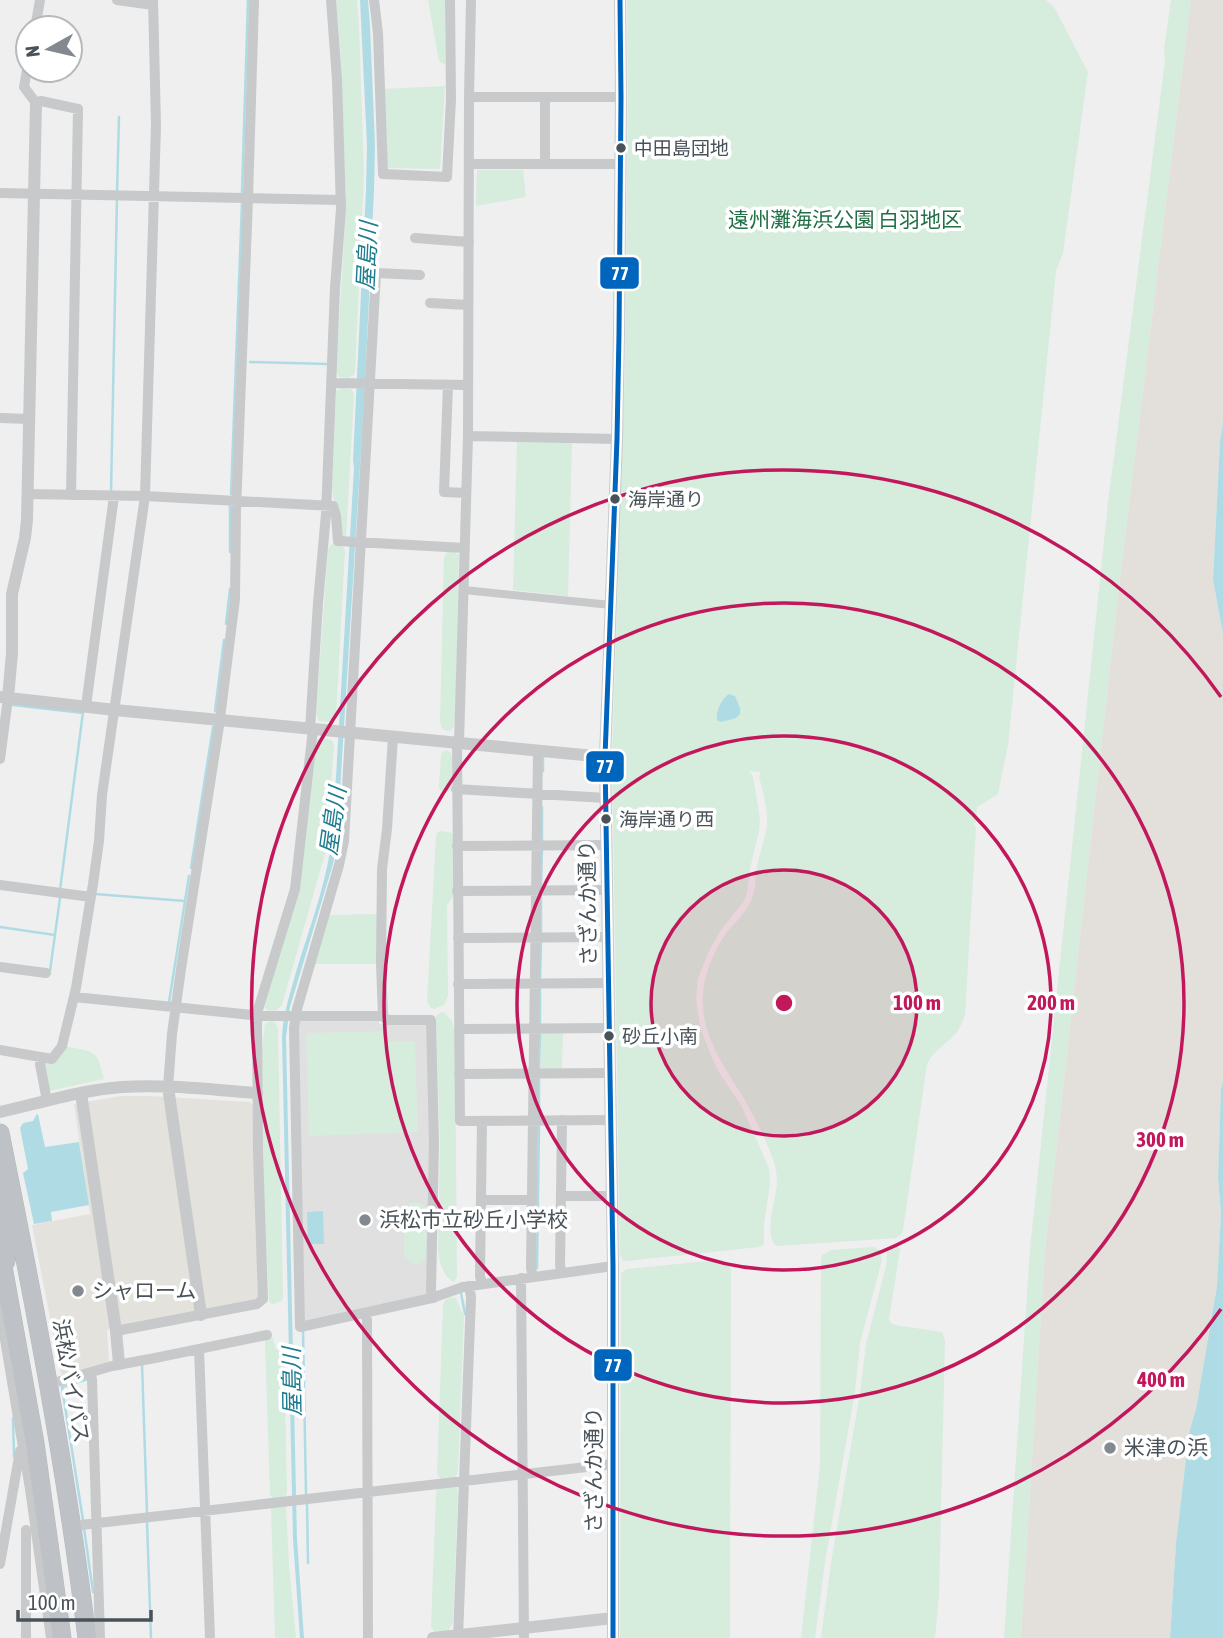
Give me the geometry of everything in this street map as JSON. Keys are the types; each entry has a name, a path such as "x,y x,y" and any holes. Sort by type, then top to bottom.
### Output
{"highway":[{"name":"浜松バイパス","path":"0,1133 50,1384 72,1526 97,1636"},
{"path":"0,1189 8,1289"},
{"path":"0,1251 36,1454 62,1638"}],"street":[{"path":"0,1050 52,1059 62,1046 74,997 91,897 102,795 145,496 156,125 153,3 117,0"},
{"path":"201,1315 168,1087 176,1008 220,720 235,599 254,0"},
{"path":"116,1331 257,1304 263,1299 257,1015 295,890 312,729 326,506 341,200 331,0"},
{"path":"374,0 378,33 383,174 447,177 450,0"},
{"path":"471,0 468,436 456,789 460,1121 611,1120"},
{"name":"さざんか通り","path":"613,1638 613,1266 605,757 617,439 621,164 620,0"},
{"path":"0,759 4,697 12,653 12,594 26,538 28,494 36,103 25,84"},
{"path":"545,97 545,164"},
{"path":"450,99 621,97"},
{"path":"36,103 78,109 71,495"},
{"path":"448,161 621,164"},
{"path":"0,193 341,200"},
{"path":"415,238 469,242"},
{"path":"420,275 376,273 364,383 344,732 345,829 342,853 294,1017 300,1327 434,1298 469,1286 613,1266"},
{"path":"430,303 468,305"},
{"path":"331,383 468,385"},
{"path":"448,385 444,492 466,493"},
{"path":"0,418 29,419"},
{"path":"468,436 617,439"},
{"path":"28,494 145,496 333,506 338,541 465,548"},
{"path":"86,706 114,496"},
{"path":"464,590 611,605"},
{"path":"4,697 605,757"},
{"path":"383,1016 382,869 393,737"},
{"path":"524,1633 527,1278 532,1200 538,750"},
{"path":"456,789 606,799"},
{"path":"457,846 606,845"},
{"path":"0,885 91,897"},
{"path":"457,891 607,890"},
{"path":"458,938 608,937"},
{"path":"0,967 46,973"},
{"path":"458,984 609,983"},
{"path":"74,997 257,1015 383,1016 387,1020 430,1020 434,1143 431,1291 434,1298"},
{"path":"459,1029 609,1028"},
{"path":"41,1057 47,1101"},
{"path":"459,1074 610,1073"},
{"path":"0,1112 82,1093 128,1086 257,1093"},
{"path":"82,1093 119,1364"},
{"path":"562,1120 562,1273"},
{"path":"482,1121 482,1284"},
{"path":"561,1196 612,1196"},
{"path":"481,1200 532,1200"},
{"path":"458,1637 471,1297 469,1286"},
{"path":"0,1310 24,1451 31,1529 51,1638"},
{"path":"365,1313 368,1638"},
{"path":"50,1384 119,1364 267,1335"},
{"path":"199,1349 209,1638"},
{"path":"90,1373 97,1636"},
{"path":"0,1564 3,1528 20,1451 24,1451"},
{"path":"72,1526 613,1465"},
{"path":"3,1528 31,1529"},
{"path":"26,1638 31,1529"},
{"path":"433,1638 524,1633 613,1618"}],"shaded area":[{"name":"浜松市立砂丘小学校","path":"298,1019 379,1019 379,1024 427,1023 431,1143 428,1296 302,1323"},
{"path":"121,1096 250,1102 254,1107 261,1295 256,1301 107,1330 109,1362 65,1376 61,1374 32,1225 90,1214 74,1104"}],"green space":[{"path":"336,0 357,0 364,175 355,371 354,375 348,378 339,377 336,372 346,209 341,59"},
{"path":"428,0 445,0 445,65 439,61"},
{"name":"遠州灘海浜公園 白羽地区","path":"627,0 1046,0 1054,7 1088,72 1063,253 1056,271 1008,745 998,794 977,807 976,823 973,823 976,828 965,1015 953,1037 927,1064 903,1230 896,1238 778,1246 772,1239 771,1224 777,1183 775,1164 748,1106 712,1044 703,1007 704,987 712,958 727,932 752,899 766,830 766,807 759,777 761,772 749,771 753,777 760,819 747,893 710,949 698,978 696,998 700,1027 712,1058 741,1105 769,1168 764,1244 759,1247 627,1261 623,1261 620,1255 612,757 625,367"},
{"path":"1171,0 1191,0 1121,570 1045,1251 1021,1638 1004,1638 1030,1249 1108,503"},
{"path":"445,86 440,169 388,168 384,89"},
{"path":"477,170 523,170 526,197 476,206"},
{"path":"342,388 351,389 354,396 346,537 341,538 332,490 336,391"},
{"path":"517,441 572,442 568,596 513,590"},
{"path":"332,544 342,545 345,551 336,716 331,722 319,721 316,714 328,549"},
{"path":"447,552 459,555 455,722 450,731 443,729 440,722 444,557"},
{"path":"317,740 332,740 334,746 326,850 282,1005 277,1010 269,1011 264,1007 294,905"},
{"path":"447,750 452,757 452,787 445,793 439,787 441,756 442,752"},
{"path":"442,831 452,833 453,837 454,896 447,905 448,996 444,1005 434,1009 427,1002 436,836"},
{"path":"377,914 377,964 313,964 328,915"},
{"path":"442,1012 452,1021 455,1033 457,1277 454,1282 447,1277 438,1251 440,1143 436,1016"},
{"path":"275,1022 278,1028 283,1298 273,1304 269,1300 263,1179 262,1050 265,1024"},
{"path":"384,1031 384,1042 415,1041 418,1132 309,1136 306,1033"},
{"path":"563,1031 562,1071 541,1070 541,1033"},
{"path":"65,1046 93,1053 99,1061 104,1079 49,1091 43,1065"},
{"path":"416,1202 424,1206 428,1214 425,1259 419,1264 411,1262 404,1253 403,1214 407,1206"},
{"path":"896,1246 900,1250 889,1319 891,1323 942,1332 945,1340 939,1597 935,1638 821,1638 866,1344 886,1266 887,1249"},
{"path":"873,1247 880,1250 882,1260 860,1343 855,1392 825,1562 815,1638 801,1638 820,1465 822,1255 831,1250"},
{"path":"719,1260 727,1263 731,1270 730,1638 620,1638 621,1273 627,1269"},
{"path":"456,1298 464,1317 458,1471 454,1478 441,1480 437,1474 443,1305 445,1300"},
{"path":"273,1338 276,1349 284,1355 287,1492 286,1496 274,1500 270,1495 265,1342"},
{"path":"441,1486 457,1487 458,1491 453,1623 448,1631 435,1632 431,1627 436,1495"},
{"path":"286,1506 296,1638 275,1638 271,1508"}],"sand":[{"path":"1191,0 1223,0 1223,422 1213,580 1223,634 1223,1082 1218,1178 1221,1213 1217,1286 1196,1409 1189,1434 1176,1543 1170,1638 1021,1638 1045,1251 1121,570"}],"water":[{"name":"屋島川","path":"360,0 368,0 370,25 374,190 337,840 333,864 290,1007 286,1037 297,1539 304,1638 300,1638 293,1539 282,1037 289,996 323,883 333,828 354,468 366,190 367,146"},
{"path":"1223,422 1223,634 1213,580"},
{"path":"729,694 735,696 740,714 736,718 721,722 717,720 718,709"},
{"path":"1223,1082 1223,1638 1170,1638 1176,1543 1189,1433 1196,1409 1217,1286 1221,1213 1218,1178"},
{"path":"38,1114 45,1147 79,1142 89,1205 51,1212 52,1221 34,1224 23,1173 28,1169 20,1128 23,1123 33,1121"},
{"path":"323,1211 324,1244 308,1244 307,1212"}],"waterway":[{"path":"242,192 248,0"},
{"path":"117,193 119,117"},
{"path":"111,492 117,197"},
{"path":"231,494 242,203"},
{"path":"250,362 327,364"},
{"path":"230,506 230,552"},
{"path":"226,624 230,589"},
{"path":"215,711 224,640"},
{"path":"13,705 83,713"},
{"path":"60,890 83,712"},
{"path":"191,868 213,727"},
{"path":"543,757 543,771"},
{"path":"542,807 542,842"},
{"path":"541,887 542,848"},
{"path":"169,1002 189,876"},
{"path":"95,894 185,901"},
{"path":"541,894 541,932"},
{"path":"50,971 60,898"},
{"path":"0,927 55,935"},
{"path":"540,979 541,942"},
{"path":"540,988 540,1024"},
{"path":"539,1069 540,1034"},
{"path":"539,1079 539,1115"},
{"path":"537,1268 539,1126"},
{"path":"461,1293 465,1314"},
{"name":"屋島川","path":"303,1330 306,1494"},
{"path":"142,1364 147,1513"},
{"path":"83,1520 62,1387 88,1379"},
{"path":"13,1418 14,1457"},
{"path":"307,1503 308,1563"},
{"path":"147,1522 151,1638"},
{"path":"84,1528 93,1592"}],"transit line":[{"name":"77","path":"613,1638 613,1266 605,757 617,439 620,0"}],"place":[{"name":"中田島団地","path":"621,148"},
{"name":"海岸通り","path":"615,499"},
{"name":"海岸通り西","path":"606,819"},
{"name":"砂丘小南","path":"609,1036"},
{"name":"浜松市立砂丘小学校","path":"365,1220"},
{"name":"シャローム","path":"78,1291"},
{"name":"米津の浜","path":"1110,1448"}]}
